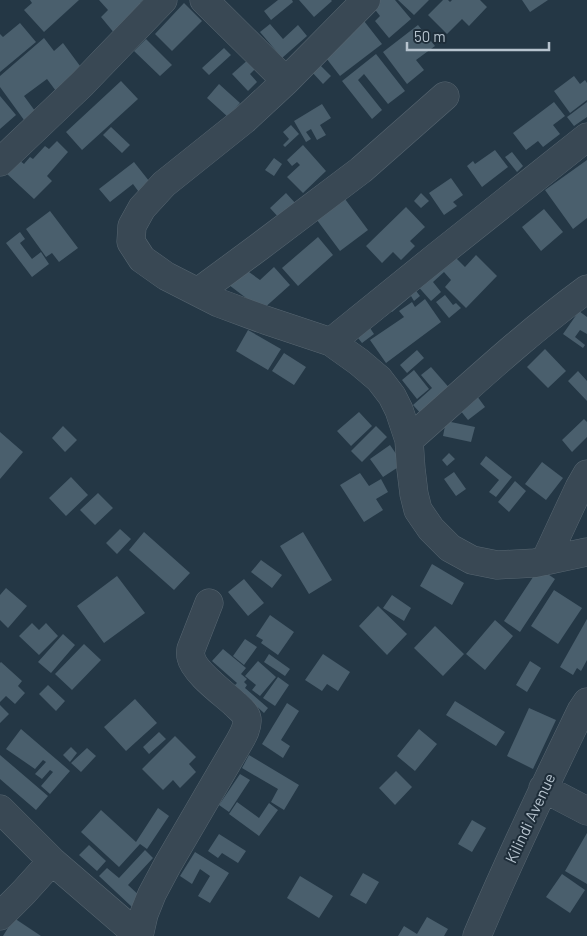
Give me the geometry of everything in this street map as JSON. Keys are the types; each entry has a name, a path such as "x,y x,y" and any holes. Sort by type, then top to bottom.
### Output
{"street":[{"path":"0,162 82,84 164,0"},
{"path":"204,0 286,81"},
{"path":"366,0 286,81 244,120 164,184 142,208 132,226 131,242 142,259 166,276 236,310 331,342 359,362 378,379 392,396 409,440 414,494 418,510 431,529 450,548 472,560 497,565 545,561 587,552"},
{"path":"198,292 361,170 445,96"},
{"path":"331,342 587,137"},
{"path":"409,440 510,350 587,289"},
{"path":"545,561 587,474"},
{"path":"0,809 52,860 139,936 144,914 152,894 246,727 247,720 245,714 200,673 190,656 209,603"},
{"name":"Kilindi Avenue","path":"478,936 543,788 587,702"},
{"path":"543,788 587,811"},
{"path":"0,916 52,860"}],"building":[{"path":"30,0 79,0 44,32 24,10 32,3"},
{"path":"99,0 143,0 140,3 145,9 115,34 101,17 108,10"},
{"path":"278,0 292,0 293,2 271,20 264,11"},
{"path":"299,0 331,0 332,1 314,17"},
{"path":"378,0 395,0 411,19 389,38 375,21 380,16 373,7 380,1"},
{"path":"398,0 429,0 414,15"},
{"path":"443,0 450,2 452,0 480,0 487,7 469,26 462,19 447,34 428,15"},
{"path":"522,0 548,0 530,12"},
{"path":"184,3 202,21 172,51 155,34"},
{"path":"364,21 382,44 340,76 323,54"},
{"path":"20,23 36,42 0,72 0,34 3,37"},
{"path":"270,24 283,39 298,25 307,36 282,58 260,32"},
{"path":"418,25 435,46 416,60 424,70 407,84 383,52"},
{"path":"44,38 54,51 63,43 83,70 56,91 47,79 24,96 35,111 24,120 0,87 0,76"},
{"path":"146,39 172,65 160,76 134,51"},
{"path":"224,48 231,55 209,75 202,68"},
{"path":"376,54 405,91 388,104 364,74 358,80 382,110 372,119 342,81"},
{"path":"250,58 258,66 250,74 257,82 248,91 232,74"},
{"path":"320,65 331,76 323,84 312,72"},
{"path":"574,76 580,84 585,80 587,83 587,100 570,113 554,91"},
{"path":"121,81 138,99 82,150 66,132"},
{"path":"219,84 240,103 228,117 207,98"},
{"path":"0,96 16,115 0,129"},
{"path":"554,102 565,116 553,125 560,134 543,147 538,141 526,150 513,133"},
{"path":"587,102 587,117 574,126 567,117"},
{"path":"322,104 331,118 320,125 326,135 317,140 311,129 306,132 311,139 306,142 294,121"},
{"path":"291,125 299,134 285,147 283,145 289,139 283,132"},
{"path":"111,127 130,145 122,153 103,135"},
{"path":"57,141 68,152 47,176 52,181 34,199 6,173 19,160 24,164 30,157 33,159 45,146 49,149"},
{"path":"303,145 326,171 303,193 287,177 300,165 297,162 292,166 287,160"},
{"path":"495,150 508,167 482,187 467,166 473,161 475,164"},
{"path":"512,152 523,166 517,172 505,157"},
{"path":"274,158 282,164 274,176 265,170"},
{"path":"587,160 587,218 573,229 545,190"},
{"path":"134,162 153,186 141,195 133,184 110,202 99,189"},
{"path":"451,178 463,195 453,202 457,206 444,215 429,193"},
{"path":"286,193 297,205 280,219 270,208"},
{"path":"421,193 429,201 421,208 414,201"},
{"path":"342,195 368,230 340,251 314,216"},
{"path":"406,207 425,227 410,241 415,246 401,260 393,252 382,263 366,246"},
{"path":"544,209 563,232 541,251 522,227"},
{"path":"50,211 78,248 59,262 52,253 46,257 26,229"},
{"path":"20,232 25,239 20,243 32,259 41,252 49,264 32,277 6,243"},
{"path":"318,237 333,255 298,286 282,268"},
{"path":"476,255 497,276 466,308 445,287 451,280 444,272 433,282 441,292 431,301 415,283 436,264 442,270 455,257 465,267"},
{"path":"242,267 260,280 274,267 290,285 262,310 229,285"},
{"path":"410,283 420,296 414,301 411,296 392,312 385,303"},
{"path":"445,295 453,305 456,303 461,308 449,318 436,302"},
{"path":"425,299 441,322 386,363 370,340 404,317 399,311 412,302 415,307"},
{"path":"382,305 388,314 370,328 374,334 362,343 351,329"},
{"path":"579,311 587,317 587,334 580,330 575,337 585,345 583,348 563,334"},
{"path":"248,330 281,349 268,370 236,351"},
{"path":"545,349 566,371 548,388 527,367"},
{"path":"417,350 424,358 407,373 400,365"},
{"path":"284,353 306,367 294,385 272,371"},
{"path":"431,367 452,391 423,416 413,405 432,388 421,375"},
{"path":"414,370 429,389 417,399 402,380"},
{"path":"578,371 587,381 587,401 568,381"},
{"path":"477,396 485,407 468,420 460,410"},
{"path":"359,412 372,426 351,446 337,431"},
{"path":"584,419 587,422 587,437 572,452 562,440"},
{"path":"446,421 475,427 471,442 443,436"},
{"path":"63,426 77,440 65,452 52,438"},
{"path":"376,426 387,437 362,462 351,451"},
{"path":"0,432 23,452 0,479"},
{"path":"390,445 403,464 383,477 370,459"},
{"path":"449,453 455,459 447,466 442,460"},
{"path":"486,456 512,477 496,497 489,492 499,480 480,464"},
{"path":"542,462 563,478 546,500 525,484"},
{"path":"454,472 466,489 456,496 444,479"},
{"path":"360,473 369,486 381,479 388,492 376,499 383,510 364,522 340,485"},
{"path":"71,477 88,495 66,516 49,498"},
{"path":"515,481 526,491 509,512 498,502"},
{"path":"98,493 113,508 95,525 80,510"},
{"path":"120,529 131,539 117,554 106,543"},
{"path":"144,532 190,573 174,590 129,550"},
{"path":"303,532 332,580 309,594 280,546"},
{"path":"261,560 282,575 272,588 251,572"},
{"path":"432,564 464,583 452,605 420,586"},
{"path":"539,568 555,579 520,632 504,621"},
{"path":"117,576 145,613 104,643 77,606"},
{"path":"244,579 264,603 248,616 228,592"},
{"path":"6,588 27,606 8,628 0,620 0,595"},
{"path":"554,590 582,608 558,644 531,626"},
{"path":"392,595 411,608 404,621 383,608"},
{"path":"378,606 407,634 387,655 359,626"},
{"path":"270,615 294,632 278,655 261,643 263,640 256,636"},
{"path":"587,619 587,660 581,671 577,668 573,675 560,667"},
{"path":"495,620 513,636 485,670 466,654"},
{"path":"32,623 39,630 46,623 58,636 39,655 19,636"},
{"path":"435,626 464,654 443,676 414,648"},
{"path":"63,634 75,645 51,673 38,662"},
{"path":"245,639 257,647 244,665 233,656"},
{"path":"84,644 101,660 72,690 55,674"},
{"path":"223,649 246,668 241,674 247,679 244,682 247,685 245,688 268,708 264,713 234,686 237,683 212,661"},
{"path":"269,654 290,669 285,676 264,662"},
{"path":"323,654 350,672 338,691 327,684 322,691 305,680"},
{"path":"258,661 276,677 260,696 252,690 256,685 245,676"},
{"path":"530,661 541,668 527,692 516,685"},
{"path":"1,662 22,681 18,686 25,693 15,704 6,696 0,702"},
{"path":"278,677 289,685 275,706 263,698"},
{"path":"48,685 65,701 56,711 39,694"},
{"path":"135,699 157,723 126,751 104,727"},
{"path":"455,701 505,732 496,746 446,715"},
{"path":"287,703 299,711 281,740 290,746 283,758 262,744"},
{"path":"0,705 9,714 0,723"},
{"path":"529,708 556,720 533,769 507,756"},
{"path":"21,729 70,771 50,794 41,786 53,772 50,770 42,779 35,774 46,762 43,760 35,769 6,749"},
{"path":"419,729 437,744 415,771 397,756"},
{"path":"159,732 166,739 149,754 143,747"},
{"path":"175,736 196,757 189,764 196,772 180,788 173,780 163,790 142,769"},
{"path":"71,747 77,753 70,762 63,755"},
{"path":"87,748 96,756 81,772 71,763"},
{"path":"0,755 48,796 36,810 0,779"},
{"path":"249,755 299,785 284,810 271,802 278,789 242,768"},
{"path":"396,771 412,787 395,805 379,788"},
{"path":"240,774 250,780 229,812 219,805"},
{"path":"237,802 259,818 269,803 278,810 259,836 229,814"},
{"path":"158,808 169,816 147,849 140,844 119,867 81,832 101,810 136,842"},
{"path":"472,820 486,828 472,852 458,844"},
{"path":"587,833 587,884 565,871"},
{"path":"219,834 246,851 238,863 222,853 218,858 208,851"},
{"path":"89,845 106,861 97,871 79,855"},
{"path":"145,850 153,858 128,885 141,897 132,907 99,876 107,868 119,878"},
{"path":"195,852 229,873 210,903 198,896 210,876 200,869 192,884 180,876"},
{"path":"363,873 379,882 366,904 350,895"},
{"path":"562,874 585,890 570,913 546,897"},
{"path":"300,876 333,896 319,918 287,898"},
{"path":"427,917 448,929 444,936 398,936 404,926 417,934"},
{"path":"14,918 41,936 3,936"}]}
